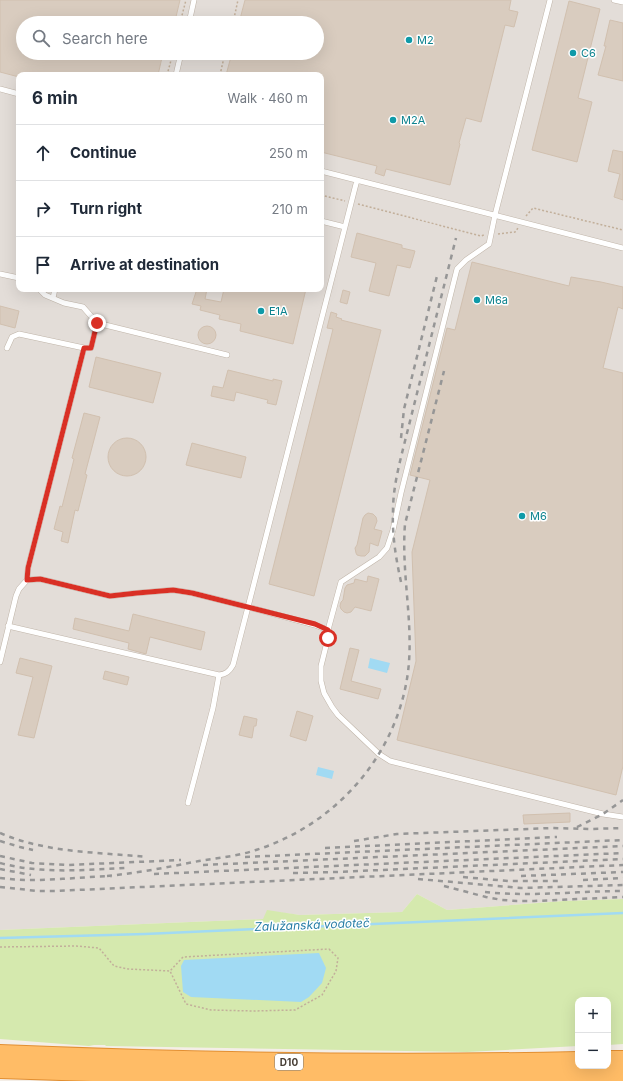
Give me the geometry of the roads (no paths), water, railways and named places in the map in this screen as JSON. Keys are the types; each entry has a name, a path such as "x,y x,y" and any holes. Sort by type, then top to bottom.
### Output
{"highway":[{"name":"D10","path":"0,1054 124,1059 296,1063 575,1061"},
{"path":"611,1060 623,1060"},
{"name":"D10","path":"0,1069 124,1074 303,1077 623,1075"}],"lane":[{"path":"190,16 194,0"},
{"path":"550,0 495,215 489,244 466,260 457,269 393,530 387,548 379,557 341,582 328,630 321,681 324,693 338,715 379,754 390,761 603,814 623,817"},
{"path":"614,0 623,2"},
{"path":"177,72 179,60"},
{"path":"0,89 16,93"},
{"path":"324,172 623,248"},
{"path":"8,626 219,675 229,672 233,665 357,180"},
{"path":"324,222 345,227"},
{"path":"0,274 16,277"},
{"path":"42,292 45,295 64,303 83,307 97,323 227,355"},
{"path":"53,298 54,292"},
{"path":"6,348 12,337 19,334 84,348 91,348 97,323"},
{"path":"0,662 16,596 27,580 28,568 84,348"},
{"path":"27,580 40,579 110,596 173,590 192,593 315,624 328,630"},
{"path":"188,803 213,708 219,675"}],"water":[{"path":"370,658 390,663 387,673 368,668"},
{"path":"318,767 334,771 332,779 316,775"},
{"path":"319,953 326,968 322,983 309,997 301,1002 191,997 183,992 181,966 184,960"}],"waterway":[{"name":"Zalužanská vodoteč","path":"0,938 145,934 623,913"}],"railway":[{"path":"401,582 393,529 393,503 395,487 401,457 456,238"},
{"path":"401,438 404,409 437,276"},
{"path":"107,876 142,872 235,855 256,850 285,839 312,823 336,805 358,783 376,759 391,732 402,703 408,672 410,635 404,543 405,524 444,371"},
{"path":"577,827 603,814 623,800"},
{"path":"354,841 397,834 553,828 623,828"},
{"path":"0,833 18,840 72,851 147,857"},
{"path":"325,848 557,837"},
{"path":"245,857 623,840"},
{"path":"0,841 33,850"},
{"path":"203,865 623,846"},
{"path":"154,874 623,853"},
{"path":"0,856 32,863 68,865 181,860"},
{"path":"293,873 623,859"},
{"path":"0,863 31,869 46,870 125,868"},
{"path":"0,887 38,891 55,891 623,865"},
{"path":"0,869 31,875"},
{"path":"521,876 623,872"},
{"path":"0,878 42,880 112,876"},
{"path":"463,877 508,881 559,881"},
{"path":"583,880 623,878"},
{"path":"418,879 521,888 623,885"},
{"path":"444,886 486,897 517,901 623,897"},
{"path":"485,892 537,894 623,891"}],"place":[{"name":"M2","path":"409,40"},
{"name":"C6","path":"573,53"},
{"name":"M2A","path":"393,120"},
{"name":"M6a","path":"477,300"},
{"name":"E1A","path":"261,311"},
{"name":"M6","path":"522,516"}]}
